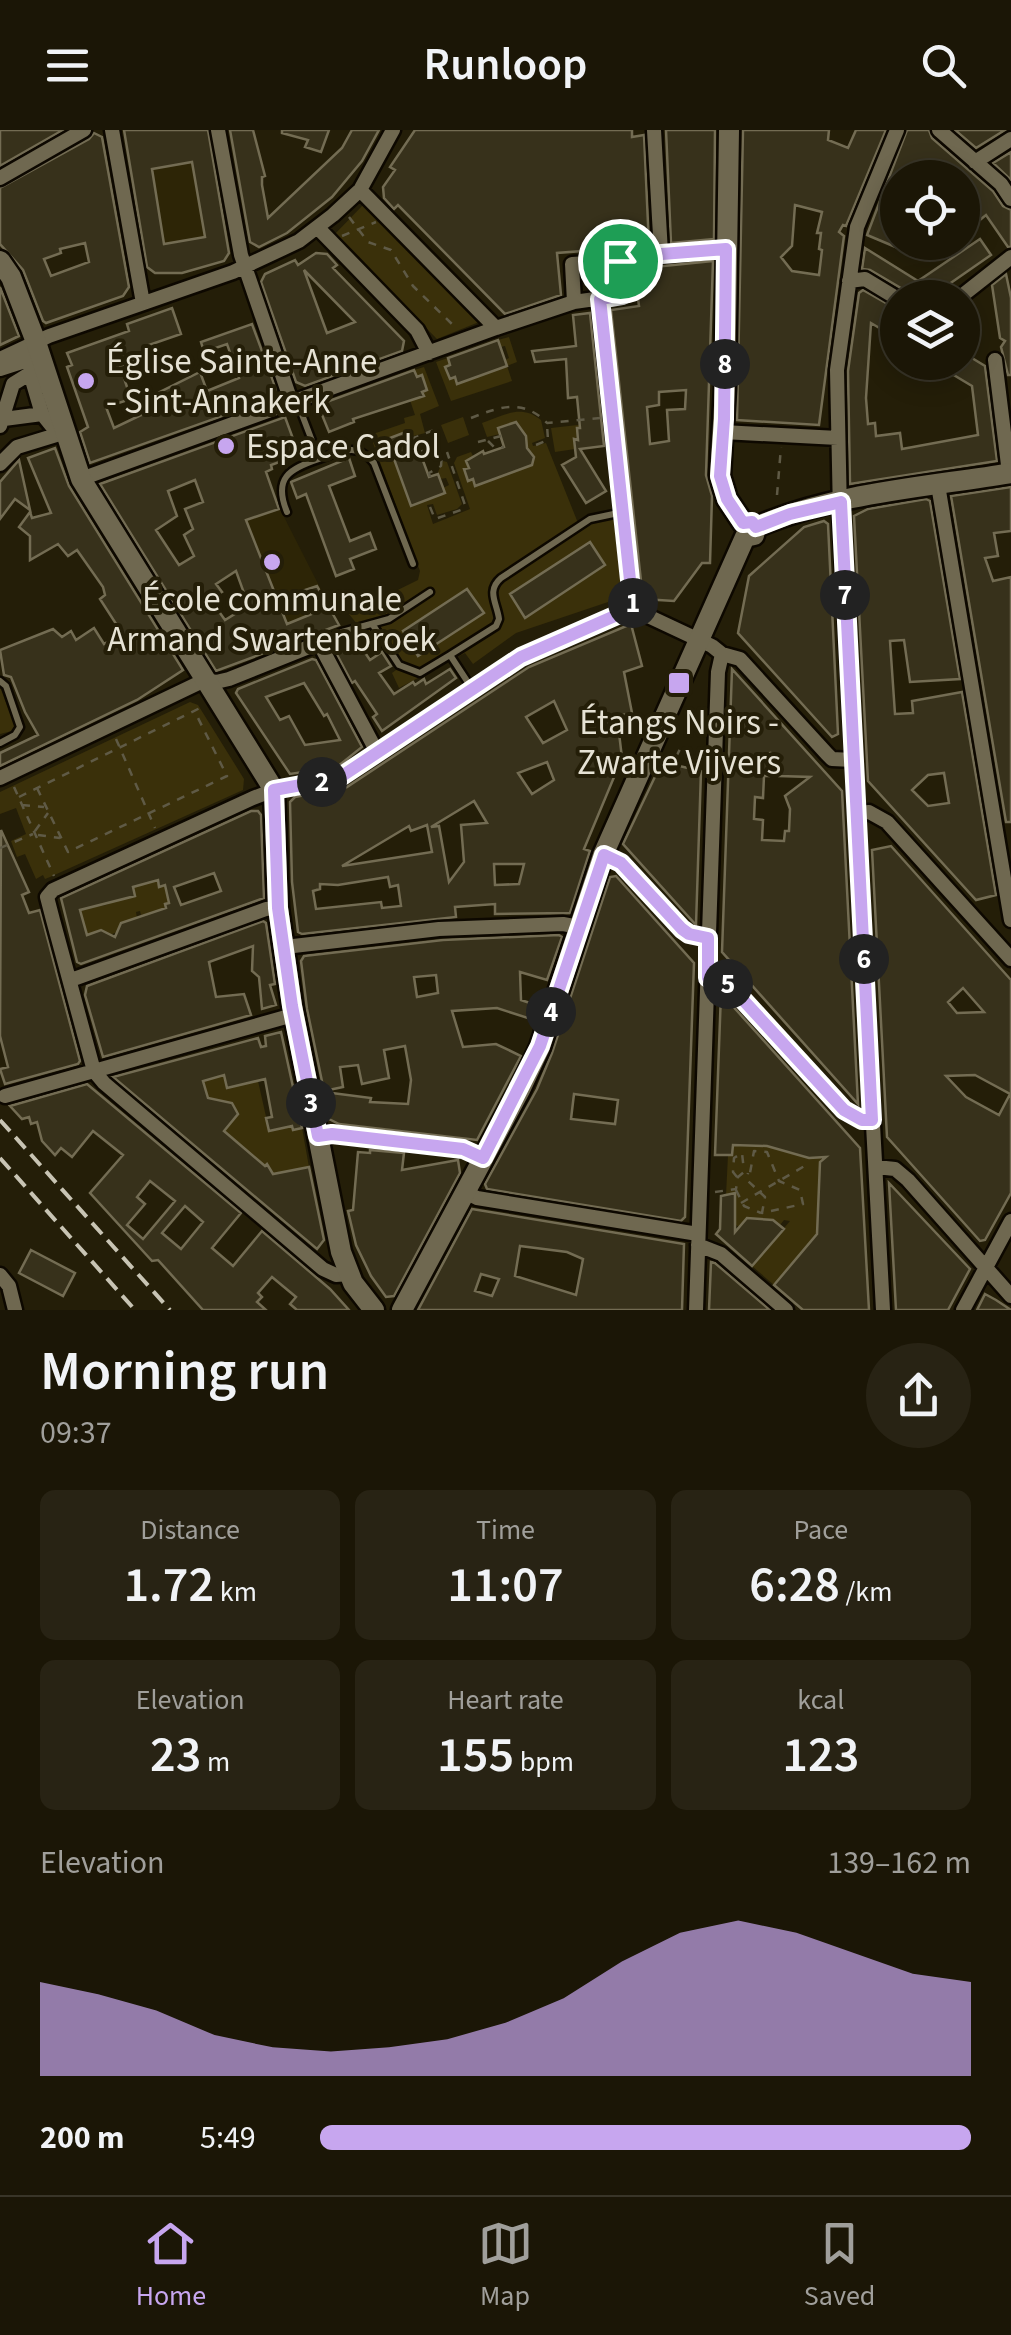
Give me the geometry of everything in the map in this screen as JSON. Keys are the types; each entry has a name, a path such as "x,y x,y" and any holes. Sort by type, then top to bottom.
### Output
{"street":[{"path":"0,178 84,130"},
{"path":"112,130 144,303"},
{"path":"218,130 244,267 291,401"},
{"path":"0,369 144,303 277,253 318,228 360,190 393,130"},
{"path":"654,130 661,253"},
{"path":"728,130 720,476 722,488 748,529"},
{"path":"883,1310 841,502 838,370 857,227 897,130"},
{"path":"938,130 973,160"},
{"path":"978,160 1011,139"},
{"path":"980,166 1011,199"},
{"path":"360,190 496,328"},
{"path":"318,228 416,330 429,353"},
{"path":"574,302 572,264 726,249"},
{"path":"980,280 1011,257"},
{"path":"0,260 11,277 33,357 81,479 274,790 278,908 294,1015 336,1232 349,1274 374,1310"},
{"path":"81,479 496,328 574,302 623,295 620,261"},
{"path":"849,281 865,279 880,288"},
{"path":"600,299 633,608"},
{"path":"0,358 33,357"},
{"path":"33,357 38,388"},
{"path":"33,357 32,380 42,414 60,430"},
{"path":"33,357 13,384 1,420 42,414"},
{"path":"402,1310 540,1046 604,855 748,529 841,502 1010,473 995,360"},
{"path":"0,464 17,447 60,430"},
{"path":"723,432 838,438"},
{"path":"938,485 1010,913 997,944"},
{"path":"349,1274 336,1275 323,1269 94,1071 48,897 62,885 274,790 339,778 521,657 633,608 722,654 740,659 832,759 854,760"},
{"path":"5,777 205,680 228,679 318,644 377,752"},
{"path":"696,1310 718,672 722,654"},
{"path":"857,812 869,812 887,822 1011,959"},
{"path":"604,855 621,863 682,929 708,938"},
{"path":"71,980 278,908"},
{"path":"285,947 440,929 563,924 578,928"},
{"path":"708,978 718,978 734,990 844,1110 862,1120 872,1120"},
{"path":"4,1096 294,1015"},
{"path":"318,1136 332,1134 463,1149 483,1158"},
{"path":"876,1166 895,1169 908,1180 1011,1296"},
{"path":"465,1192 477,1198 698,1239 786,1310"},
{"path":"962,1310 1011,1221"},
{"path":"0,1275 14,1305"},
{"path":"0,1290 14,1305"}],"lane":[{"path":"291,401 301,412 319,459"},
{"path":"287,512 281,496 282,481 291,470 352,448 374,463 413,564"},
{"path":"373,625 399,665 420,673 496,626 500,619 492,593 500,578 590,519 624,512"},
{"path":"318,644 342,632 389,619 430,592"},
{"path":"450,655 472,688"},
{"path":"0,682 6,686 20,727 0,744"}],"path":[{"path":"348,216 368,242 391,250 413,286 459,332"},
{"path":"336,240 380,220"},
{"path":"471,418 514,405 536,413 547,423 548,440 536,445"},
{"path":"547,423 604,418"},
{"path":"411,439 434,430"},
{"path":"478,442 501,436"},
{"path":"488,440 495,448 504,447"},
{"path":"420,452 439,445"},
{"path":"776,495 780,448"},
{"path":"430,477 429,473 441,466 445,453 465,505 434,519 430,507"},
{"path":"19,796 200,708"},
{"path":"36,788 68,852 148,814 227,776 195,712"},
{"path":"115,738 156,830"},
{"path":"676,757 681,747"},
{"path":"5,777 19,796 54,876"},
{"path":"22,805 46,807"},
{"path":"35,833 48,812"},
{"path":"0,848 35,833 61,838"},
{"path":"738,1177 733,1172 734,1158 742,1153 754,1151 767,1152 778,1182 800,1190 803,1204 762,1213 741,1203 736,1189 738,1177 746,1172 754,1151"},
{"path":"742,1153 747,1180 765,1197 762,1213"},
{"path":"741,1203 808,1164"},
{"path":"715,1192 736,1189"}],"shaded area":[{"path":"179,130 229,253 224,261 212,265 168,273 147,267 127,150 152,145"},
{"path":"363,205 479,322 437,339 334,235"},
{"path":"509,337 517,362 507,366 512,381 451,401 436,362 448,358 449,378 455,377 457,383 506,366 505,360 509,358 498,340"},
{"path":"424,367 439,406 420,414 425,433 410,437 408,431 390,438 394,447 390,449 407,485 404,487 411,506 445,493 443,488 449,485 438,472 443,461 447,462 462,504 437,515 433,504 427,505 433,524 470,509 454,463 457,457 471,452 474,458 467,461 469,468 464,470 476,486 532,465 516,422 499,428 500,434 487,437 482,423 512,412 534,415 541,420 545,438 532,443 533,446 546,443 578,523 615,517 624,580 614,600 516,633 473,664 465,653 399,688 392,673 403,665 389,642 376,648 349,614 418,580 420,571 370,435 405,423 404,418 415,415 410,400 423,396 422,392 427,390 422,376 417,377 414,370"},
{"path":"463,417 469,435 448,443 441,425"},
{"path":"604,422 578,428 575,449 555,452 551,428"},
{"name":"École communale Armand Swartenbroek","path":"263,464 280,509 339,625 260,656 240,568 245,471"},
{"path":"0,687 15,726 0,734"},
{"path":"190,702 198,705 244,779 243,790 50,877 36,879 25,854 17,857 11,841 26,834 16,808 0,814 0,792"},
{"path":"159,879 159,886 165,885 167,910 141,915 136,912 138,925 121,923 122,930 105,937 87,935 78,910 106,905 135,893 132,887"},
{"path":"224,1075 228,1087 258,1081 269,1130 302,1128 309,1167 281,1173 292,1193 239,1143 219,1144 203,1081"},
{"path":"733,1145 766,1146 821,1157 817,1234 774,1285 752,1266 790,1221 784,1220 780,1225 773,1220 747,1218 739,1227 736,1225 735,1194 726,1195 728,1155 732,1155"}],"building":[{"path":"0,130 63,130 0,166"},
{"path":"124,130 208,130 229,253 224,261 182,273 155,273 147,267","holes":["192,162 205,237 164,244 152,169"]},
{"path":"230,130 253,130 265,176 262,185 268,218 342,148 352,130 379,130 362,161 332,197 287,233 259,247 250,242"},
{"path":"282,130 329,130 321,152 305,147 308,140"},
{"path":"415,130 632,130 632,137 644,135 649,246 557,253 561,295 505,314 398,205 394,209 384,198 383,187 395,170 390,167"},
{"path":"666,130 715,130 714,239 671,243"},
{"path":"743,130 829,130 828,140 848,148 856,130 886,130 846,226 839,232 844,236 819,425 737,420","holes":["795,205 822,212 817,233 821,233 822,250 819,275 792,271 781,257 792,246"]},
{"path":"907,130 929,130 932,138 957,160 896,160"},
{"path":"955,130 1005,130 976,148"},
{"path":"94,133 102,137 129,287 123,296 46,323 23,270 0,244 0,188","holes":["85,243 89,262 51,276 44,259 61,253 60,249"]},
{"path":"1011,152 1011,180 993,163"},
{"path":"980,180 1011,210 1011,247 986,215 981,219"},
{"path":"880,201 880,240 867,235"},
{"path":"980,239 991,255 955,280 919,280 949,260 980,260"},
{"path":"865,248 916,280 887,280 862,269"},
{"path":"316,253 327,254 337,265 333,268 404,341 402,351 305,386 296,382 261,282 265,274 295,260 298,265","holes":["304,270 355,322 327,333"]},
{"path":"713,261 706,475 712,496 710,563 702,563 674,601 643,599 611,310 639,306 634,269","holes":["686,390 685,409 667,410 669,441 650,444 647,407 659,405 659,392"]},
{"path":"1006,274 1011,298 1011,375 1001,347 1005,341 1000,338 992,285"},
{"path":"0,287 19,336 0,345"},
{"path":"863,290 880,300 880,328 871,323 866,398 868,424 875,423 876,436 900,433 902,449 978,435 972,386 962,380 980,380 980,363 985,366 997,461 850,484 848,371 859,293"},
{"path":"172,308 181,334 149,345 151,349 140,353 141,358 120,366 131,399 106,407 114,428 162,405 158,393 200,372 207,391 239,378 227,344 204,352 201,342 252,324 276,389 270,399 90,463 80,432 88,427 67,367 72,365 67,353 129,331 127,324"},
{"path":"590,313 604,446 580,449 606,491 586,503 562,465 576,457 574,439 578,440 580,428 577,397 568,398 566,359 535,362 532,351 576,346 573,315"},
{"path":"498,340 507,366 457,384 455,377 450,379 445,367 450,365 448,358"},
{"path":"414,370 417,377 422,375 427,390 422,392 424,396 353,419 354,422 329,432 318,405"},
{"path":"285,417 299,455 271,465 272,469 266,472 279,509 246,520 287,624 314,613 305,590 317,586 339,625 216,671 100,484","holes":["195,480 203,502 185,509 193,529 184,535 194,556 179,565 156,530 177,516 168,491","236,571 246,607 225,620 210,599 222,592 216,584"]},
{"path":"516,422 534,457 532,465 475,486 473,479 468,481 466,461 483,451 484,454 504,447 498,428"},
{"path":"408,431 412,441 415,439 429,477 438,474 445,493 411,506 390,448 394,447 390,438"},
{"path":"55,448 69,486 183,670 137,700 0,766 0,753 38,735 11,677 4,675 0,650 53,629 62,637 71,631 76,640 94,628 104,644 122,633 100,599 105,595 103,587 77,550 68,556 58,544 30,560 30,536 19,527 30,512 32,518 51,513 28,458"},
{"path":"349,458 355,476 329,486 350,541 370,533 376,549 350,559 354,569 336,576 306,494 297,498 291,482"},
{"path":"19,460 30,510 15,499 0,519 0,482"},
{"path":"1011,487 1011,531 994,533 998,556 985,558 993,581 1011,577 1011,822 1006,822 951,496"},
{"path":"930,501 960,679 910,682 904,640 890,641 895,714 913,713 912,701 962,692 996,895 976,900 868,781 854,516 868,509","holes":["944,773 949,803 928,806 912,790 928,775"]},
{"path":"824,521 828,524 838,734 832,737 738,633 749,576 804,527"},
{"path":"590,542 605,565 525,618 510,594"},
{"path":"467,589 484,613 418,656 403,631"},
{"path":"631,624 642,666 624,672 632,713 617,716 622,758 584,849 590,851 570,913 495,914 495,904 455,907 456,917 298,932 290,802 295,797 347,787 529,667","holes":["554,701 567,730 543,743 526,717","547,762 554,780 532,794 518,773","474,801 487,823 461,825 464,862 449,882 439,826 431,827","427,825 432,852 342,866 409,826 411,831","494,864 524,864 519,884 495,885","388,877 390,887 398,885 401,906 382,908 381,902 316,909 313,891 320,889 320,884"]},
{"path":"357,641 370,660 382,652 391,666 379,673 394,694 413,682 415,685 424,679 426,684 450,669 456,678 382,731 373,717 377,714 355,681 352,683 334,649 345,644 347,648"},
{"path":"316,660 362,747 337,767 290,774 236,693","holes":["304,683 324,716 327,714 340,740 305,745 289,716 280,720 266,697"]},
{"path":"732,669 842,791 858,1104 722,952","holes":["770,752 779,776 810,777 785,796 790,809 789,831 785,831 784,841 762,840 763,820 754,819 755,797 763,798"]},
{"path":"662,762 701,771 696,925 623,844"},
{"path":"251,811 261,815 264,898 81,964 77,962 61,898","holes":["214,873 221,891 181,905 174,887","158,880 159,887 165,885 169,903 166,908 121,923 115,937 101,930 87,935 80,910 135,896 133,887"]},
{"path":"1,830 29,892 22,895 29,913 40,910 80,1061 5,1084 0,1069 8,1067 0,1036"},
{"path":"891,846 1011,980 1011,1193 985,1240 980,1241 887,1137 872,850","holes":["963,988 984,1012 957,1013 948,1002","975,1075 1010,1094 999,1115 966,1097 946,1076"]},
{"path":"616,876 694,963 685,1217 681,1221 487,1189 485,1184 537,1089 552,1053 610,877","holes":["574,1094 618,1100 615,1124 571,1119"]},
{"path":"263,921 276,1005 262,1009 259,977 252,971 253,946 209,962 216,997 244,994 251,1015 103,1057 85,995 87,986"},
{"path":"562,937 547,980 520,972 521,1000 539,1006 534,1020 497,1008 452,1011 463,1047 496,1044 521,1056 477,1140 339,1124 329,1119 324,1092 371,1098 370,1102 408,1104 411,1080 405,1046 384,1050 389,1078 362,1084 358,1065 340,1067 343,1087 324,1091 307,1009 301,961 304,956 443,940","holes":["436,975 438,993 417,997 414,977"]},
{"path":"721,993 860,1148 869,1310 803,1310 774,1285 817,1234 820,1162 826,1157 809,1158 767,1146 733,1145 732,1155 715,1155"},
{"path":"281,1032 302,1128 269,1131 266,1118 272,1117 265,1079 227,1088 224,1075 203,1081 208,1098 232,1103 238,1114 224,1131 267,1164 273,1174 309,1167 324,1240 317,1249 113,1077 258,1038 261,1047 266,1046 265,1036"},
{"path":"87,1084 241,1213 212,1248 233,1266 262,1231 349,1310 297,1310 290,1304 296,1297 272,1277 258,1293 262,1297 257,1302 266,1310 203,1310 90,1193 123,1155 93,1131 72,1157 61,1148 55,1155 42,1141 37,1122 31,1124 29,1117 22,1119 10,1106","holes":["150,1181 175,1201 143,1239 127,1225 145,1204 137,1197","185,1206 203,1222 181,1249 162,1233"]},
{"path":"358,1152 404,1153 402,1170 458,1160 460,1173 394,1296 386,1297 371,1276 356,1245 348,1211 353,1210"},
{"path":"889,1183 970,1269 948,1310 896,1310"},
{"path":"735,1193 735,1232 747,1218 773,1220 784,1229 752,1266 716,1234 720,1229 721,1196"},
{"path":"472,1209 684,1244 682,1310 418,1310","holes":["520,1246 567,1252 583,1259 576,1295 515,1276","481,1274 499,1279 492,1296 475,1291"]},
{"path":"31,1250 75,1273 63,1296 19,1273"},
{"path":"711,1262 715,1263 770,1310 709,1310"},
{"path":"985,1294 996,1300 1011,1310 977,1310"}],"railway":[{"path":"0,1120 170,1310"},
{"path":"0,1158 135,1310"}],"place":[{"name":"Église Sainte-Anne - Sint-Annakerk","path":"86,381"},
{"name":"Espace Cadol","path":"226,446"},
{"name":"École communale Armand Swartenbroek","path":"272,562"},
{"name":"Étangs Noirs - Zwarte Vijvers","path":"679,683"}],"route":[{"path":"726,249 720,476 727,499 743,523 752,522 756,527 841,502 872,1120 853,1117 844,1110 726,982 708,978 708,938 682,929 621,863 604,855 540,1046 483,1158 463,1149 332,1134 318,1136 292,1006 278,908 274,790 339,778 521,657 633,608 600,299 623,295 620,261 661,253 726,249"}]}
